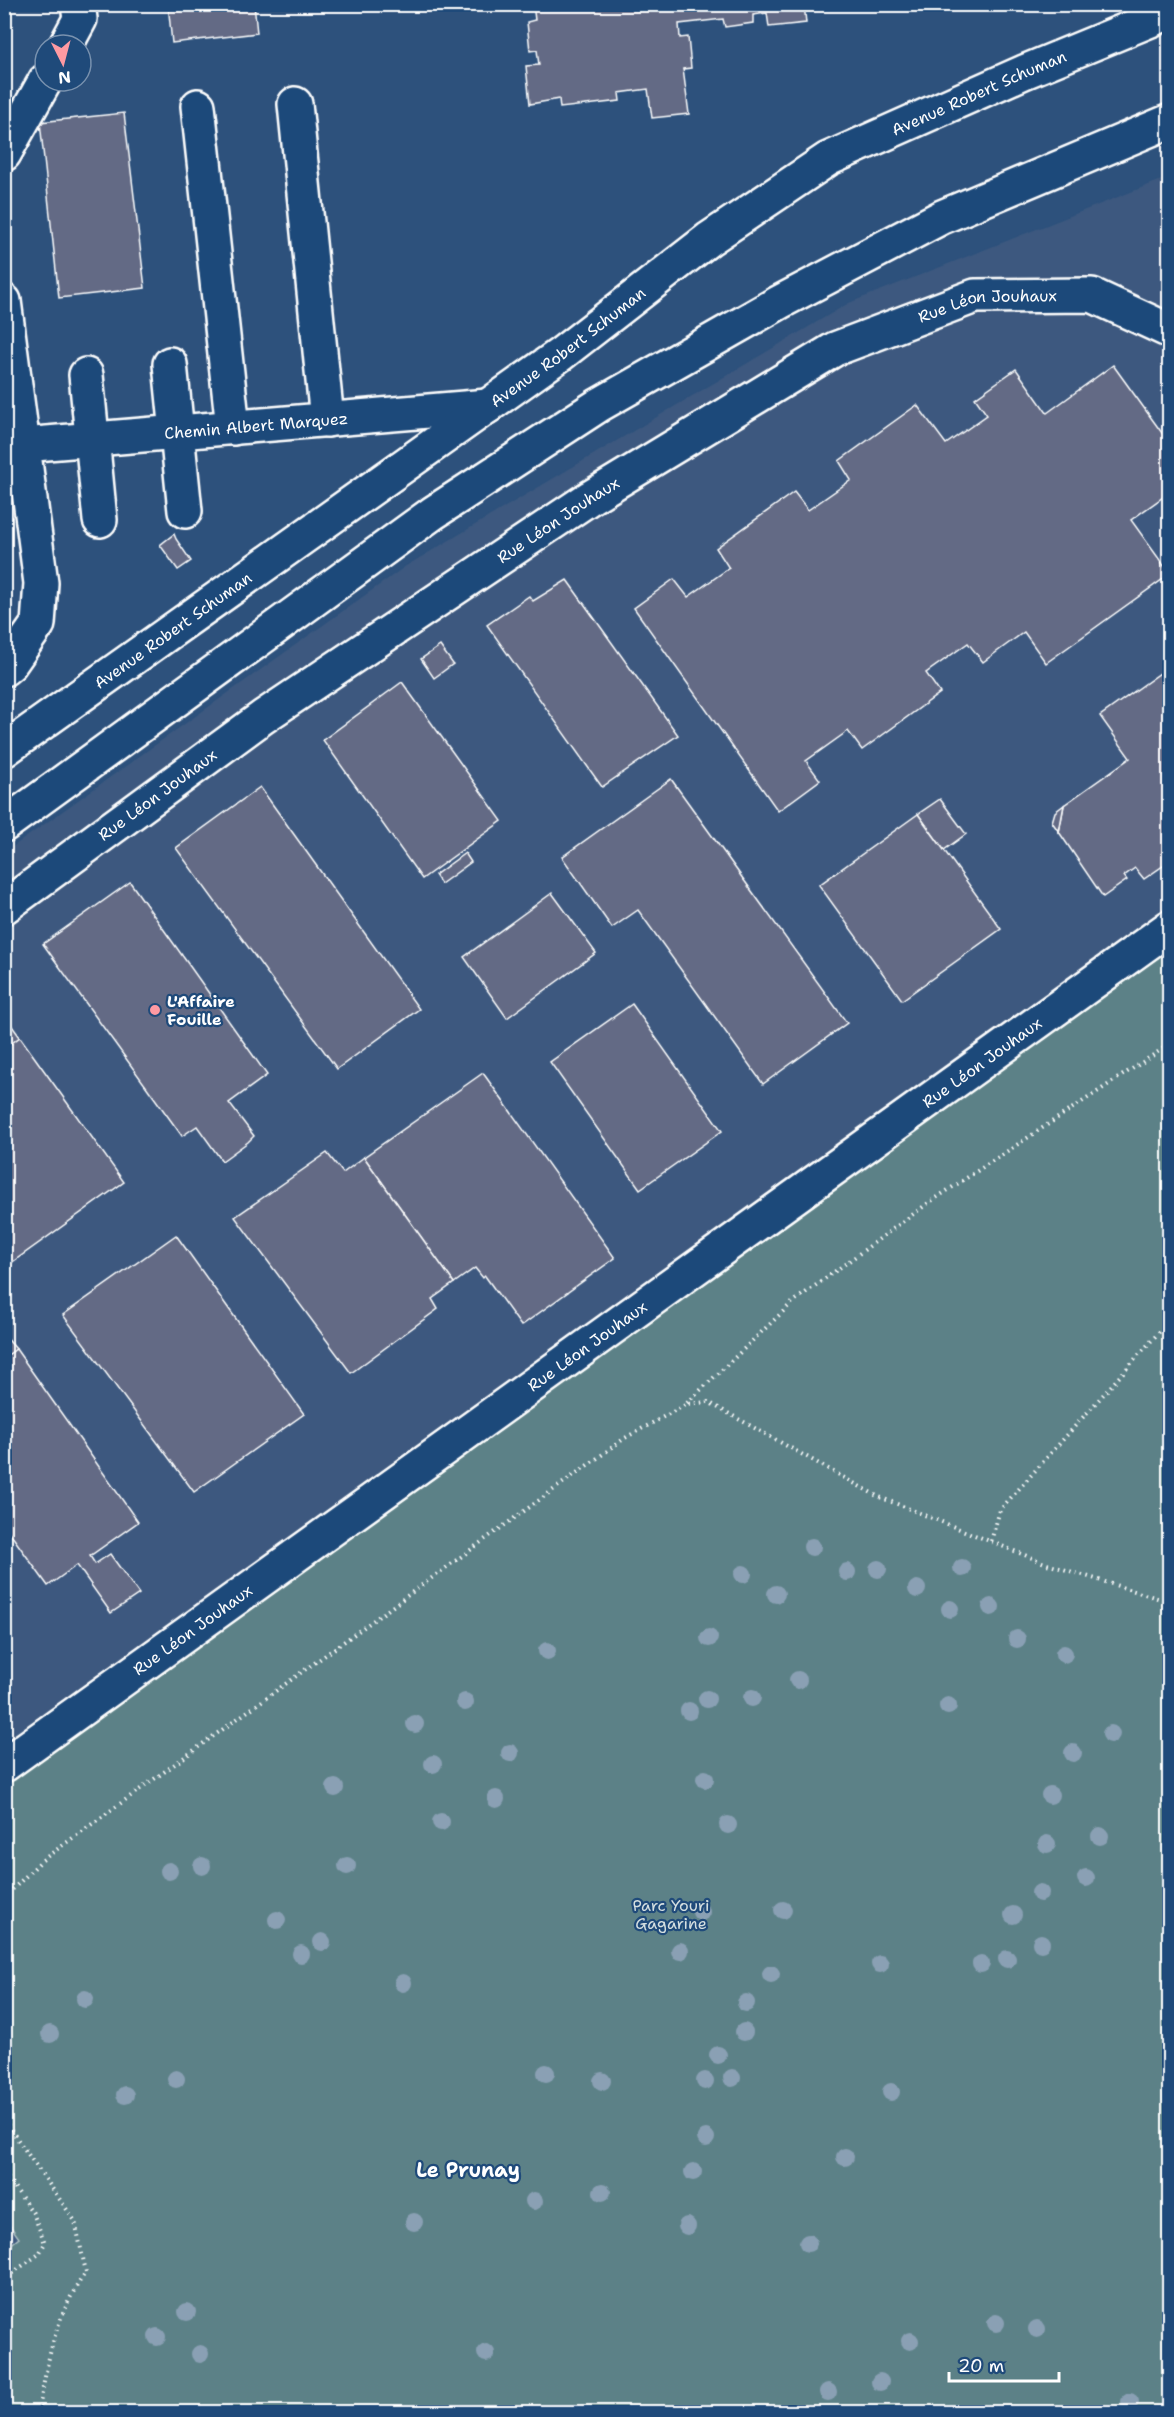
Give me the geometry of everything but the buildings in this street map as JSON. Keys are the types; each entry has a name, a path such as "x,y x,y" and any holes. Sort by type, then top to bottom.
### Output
{"main road":[{"path":"73,33 80,20 78,4"},
{"name":"Avenue Robert Schuman","path":"4,750 561,354 709,239 828,159 1024,72 1170,12"},
{"path":"4,154 38,93"},
{"path":"295,104 327,420"},
{"path":"198,106 233,428"},
{"path":"4,825 433,513 599,405 780,302 942,217 1170,121"},
{"name":"Rue Léon Jouhaux","path":"4,908 263,717 591,497 835,349 975,296 1092,295 1170,332"},
{"path":"4,300 41,583 38,624 4,669"},
{"path":"171,364 185,511"},
{"path":"86,375 100,520"},
{"name":"Chemin Albert Marquez","path":"23,445 488,406"},
{"name":"Rue Léon Jouhaux","path":"4,1765 1170,927"}],"path":[{"path":"4,1898 41,1862 625,1438 687,1404 793,1302 927,1204 1170,1044"},
{"path":"991,1541 1000,1510 1170,1320"},
{"path":"687,1404 708,1402 877,1496 1047,1564 1170,1602"},
{"path":"4,2120 75,2221 86,2272 69,2296 50,2348 40,2404 41,2412"},
{"path":"4,2173 33,2213 45,2243 39,2254 4,2279"}],"shaded area":[{"path":"1169,177 1169,936 1016,1041 5,1787 4,853 406,566 849,303"},
{"path":"4,2217 19,2238 5,2249 4,2249"}],"green space":[{"name":"Parc Youri Gagarine","path":"1169,936 1169,2412 5,2412 5,2249 19,2238 4,2217 4,1787 1016,1041"}],"place":[{"name":"L'Affaire Fouille","path":"155,1010"}],"district":[{"name":"Le Prunay","path":"468,2170"}]}
